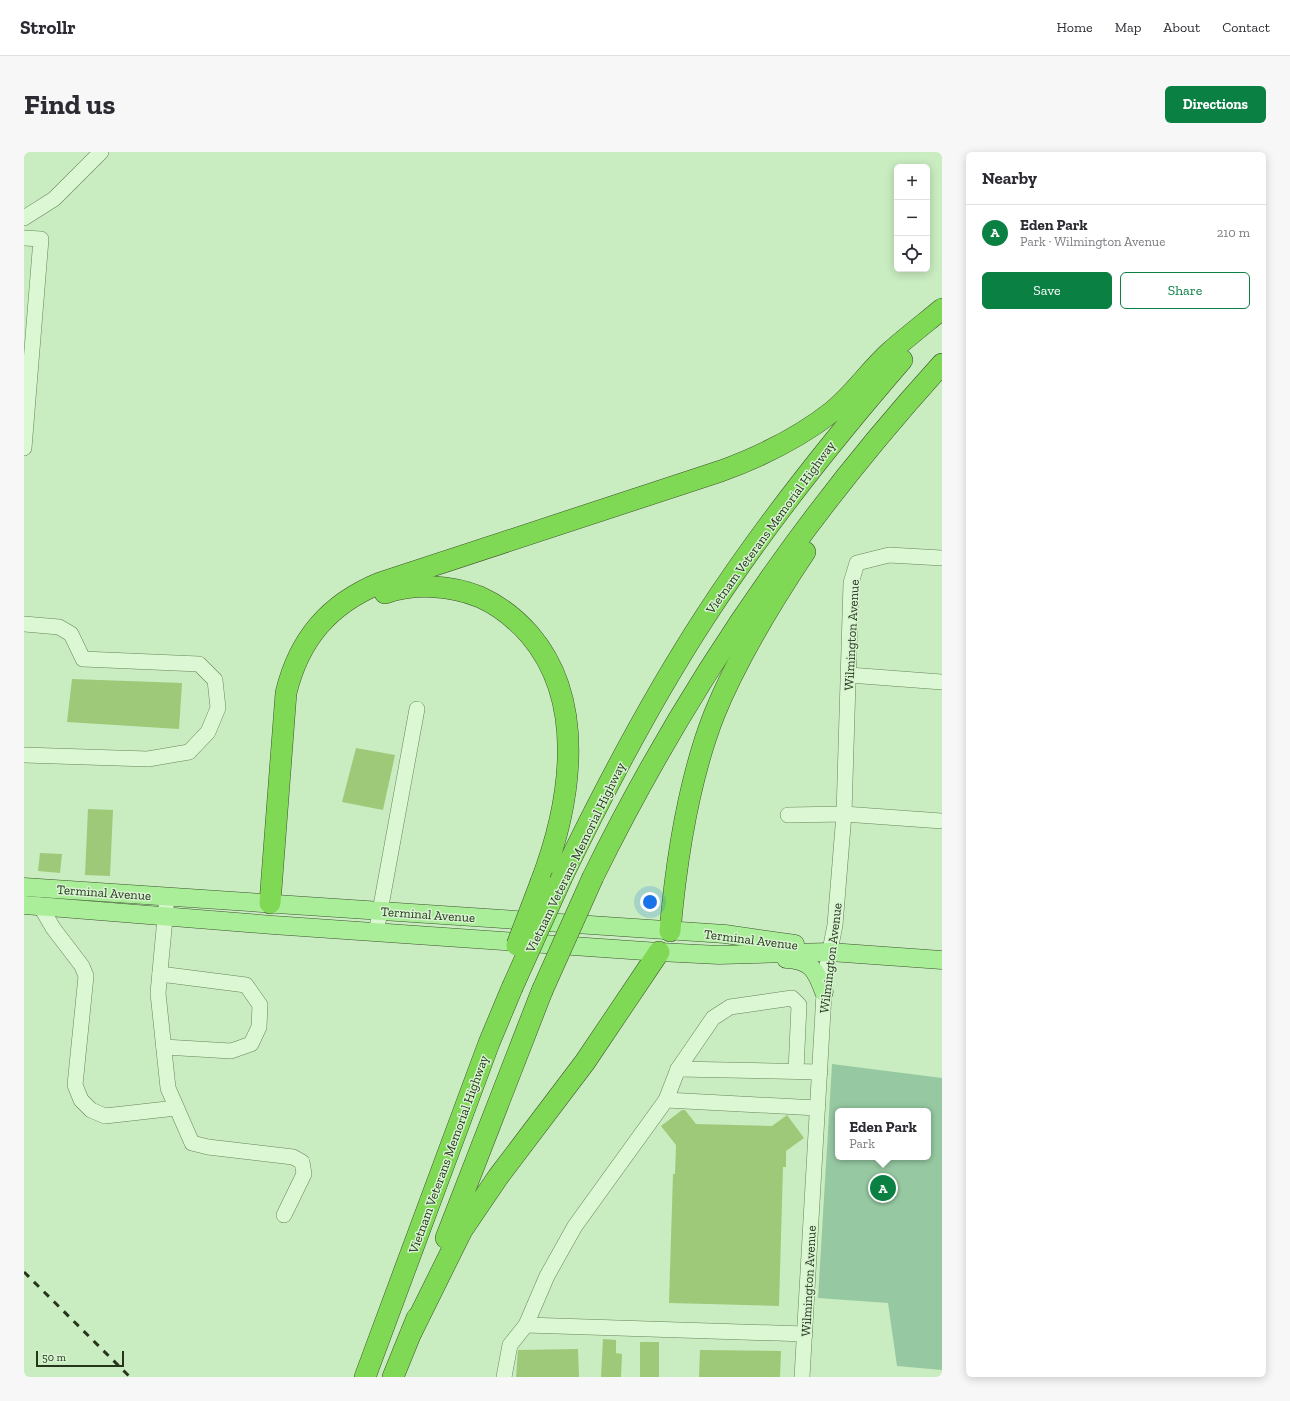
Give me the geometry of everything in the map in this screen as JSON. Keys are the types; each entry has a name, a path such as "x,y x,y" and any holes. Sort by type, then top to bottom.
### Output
{"highway":[{"path":"276,904 286,693 293,669 303,646 316,628 332,611 350,597 380,583 721,471 766,453 803,432 834,410 852,394 890,352 942,309"},
{"name":"Vietnam Veterans Memorial Highway","path":"365,1377 489,1043 506,990 607,786 671,673 705,617 769,525 848,421 942,314"},
{"name":"Vietnam Veterans Memorial Highway","path":"393,1377 412,1332 542,991 594,877 646,775 692,696 739,622 772,574 836,489 906,404 942,364"},
{"path":"670,931 673,897 694,781 717,710 740,660 790,575 906,404"},
{"path":"276,904 296,709 307,663 326,633 344,615 376,596 398,589 412,587 435,588 462,591 475,595 496,605 517,620 541,650 552,671 564,708 567,735 567,763 559,821 506,990"},
{"path":"412,1332 462,1230 498,1177 585,1062 659,952"}],"main road":[{"name":"Terminal Avenue","path":"24,887 733,936 804,945 830,952"},
{"path":"272,925 276,904"},
{"name":"Terminal Avenue","path":"32,906 376,933 659,952 719,955 830,952 942,960"},
{"path":"659,952 670,931"},
{"path":"719,955 741,959 798,960 806,963 817,973 824,992"}],"street":[{"path":"24,218 54,199 101,152"},
{"path":"24,238 41,239 24,448"},
{"name":"Wilmington Avenue","path":"802,1377 825,976 835,925 844,814 851,583 857,563 889,555 942,558"},
{"path":"24,624 59,627 71,634 83,659 199,664 215,680 218,708 208,732 189,752 148,759 24,755"},
{"path":"849,675 942,682"},
{"path":"376,933 417,710"},
{"path":"788,815 844,814 942,820"},
{"path":"168,897 158,993 168,1088 192,1143 208,1147 293,1157 302,1162 304,1174 284,1216"},
{"path":"32,906 53,928 82,966 86,976 75,1085 81,1100 91,1110 106,1116 176,1108"},
{"path":"160,974 246,986 260,1005 259,1027 251,1044 231,1050 164,1047"},
{"path":"504,1377 510,1345 526,1325 547,1276 575,1226 666,1100 678,1069 713,1018 730,1007 792,998 799,1005 796,1071"},
{"path":"678,1069 820,1072"},
{"path":"666,1100 818,1108"},
{"path":"526,1325 805,1334"}],"green space":[{"path":"832,1064 942,1078 942,1370 897,1366 888,1303 818,1298"}],"building":[{"path":"72,679 182,683 179,729 67,722"},
{"path":"356,748 395,755 383,810 342,802"},
{"path":"88,809 113,810 110,876 85,875"},
{"path":"40,853 62,854 60,873 38,871"},
{"path":"682,1110 685,1110 696,1124 772,1126 787,1115 804,1138 786,1151 786,1167 783,1167 779,1306 669,1303 673,1174 675,1174 676,1145 661,1126"},
{"path":"603,1339 616,1340 616,1353 622,1354 621,1377 601,1377"},
{"path":"640,1342 659,1342 659,1377 640,1377"},
{"path":"578,1349 579,1377 516,1377 518,1350"},
{"path":"700,1350 781,1351 780,1377 699,1377"}],"railway":[{"path":"24,1272 130,1377"}],"place":[{"name":"Eden Park","path":"883,1188"}]}
